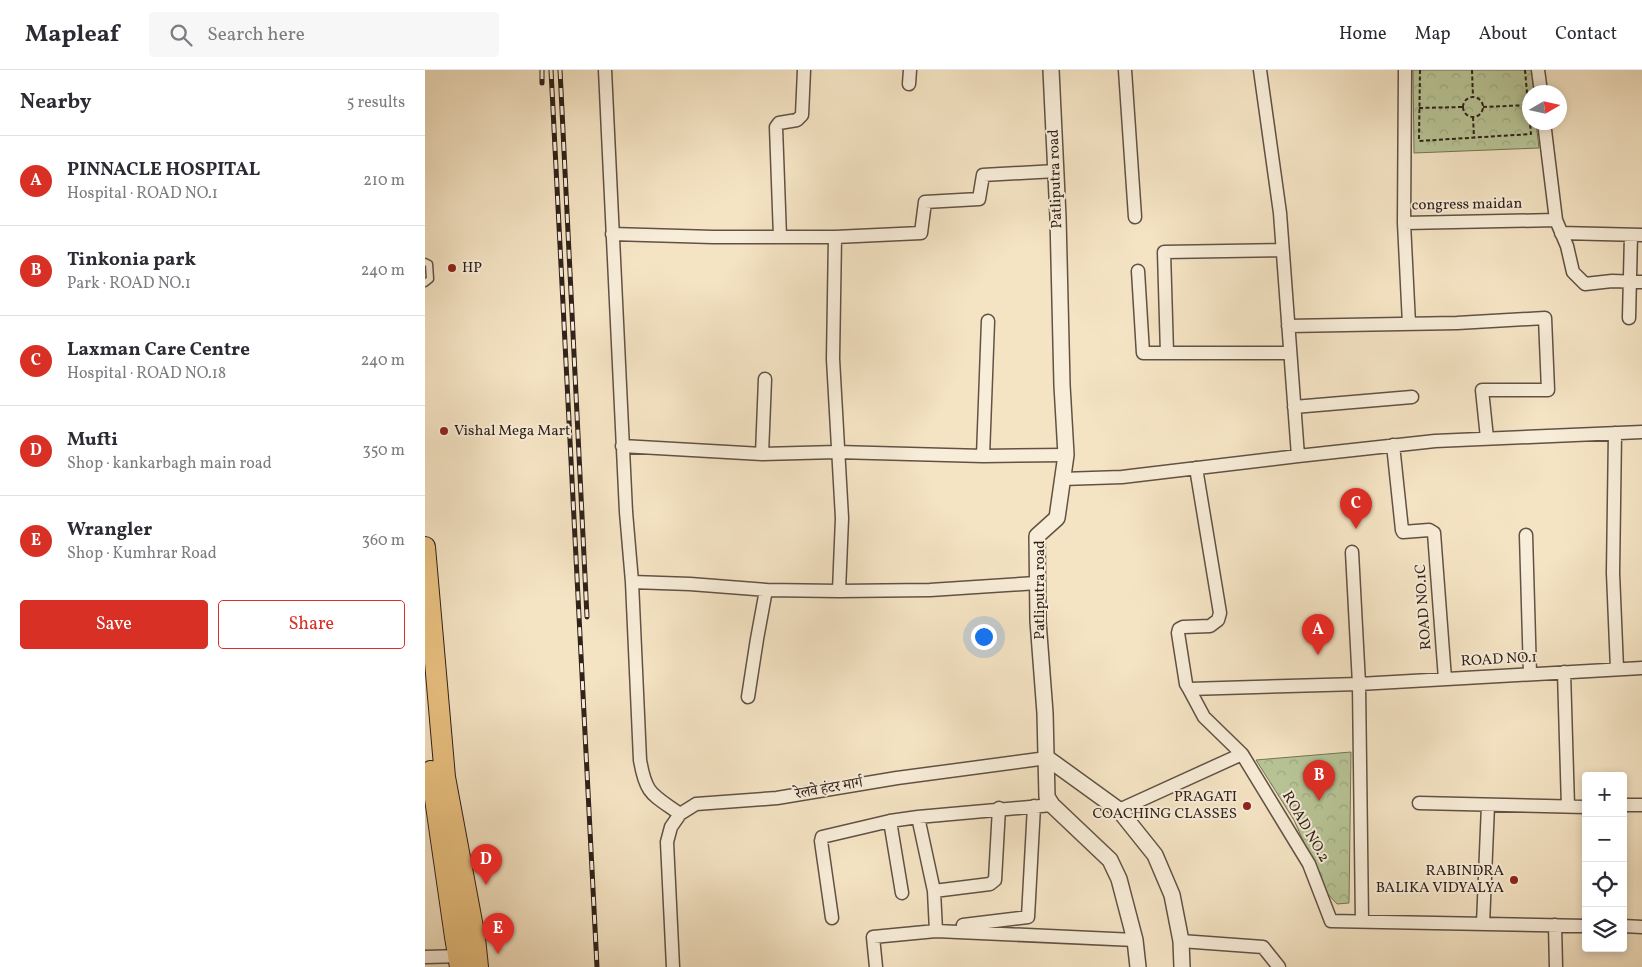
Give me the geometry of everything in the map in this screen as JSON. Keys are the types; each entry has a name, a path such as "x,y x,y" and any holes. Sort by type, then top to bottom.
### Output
{"highway":[{"path":"425,547 445,777 468,961"},
{"path":"425,704 432,778 468,961"}],"street":[{"path":"605,70 640,760 644,781 651,794 680,814 671,828 667,842 673,967"},
{"path":"780,238 775,127 779,123 797,120 802,115 803,70"},
{"path":"909,84 910,70"},
{"name":"Patliputra road","path":"1051,70 1066,455 1057,518 1037,536 1037,583 1045,713 1047,796 1052,805"},
{"path":"1125,70 1135,217"},
{"path":"1260,70 1280,213 1298,456"},
{"name":"congress maidan","path":"1405,70 1404,223 1556,220"},
{"path":"1539,70 1540,85"},
{"path":"1545,130 1556,220 1567,246 1573,272 1585,284 1612,281 1642,282"},
{"path":"612,234 835,238 921,233 925,202 979,199 983,175 1056,171"},
{"path":"1404,223 1409,324"},
{"path":"1561,233 1636,235 1629,281 1629,318"},
{"path":"835,238 833,359 842,518 839,591"},
{"path":"1167,353 1164,252 1282,250"},
{"path":"1139,271 1143,353 1290,353"},
{"path":"1288,326 1409,324 1545,318 1548,390 1482,390 1487,438"},
{"path":"983,456 988,321"},
{"path":"762,454 765,379"},
{"path":"1294,407 1412,397"},
{"path":"1062,479 1121,477 1393,445 1487,438 1642,432"},
{"path":"1615,433 1613,573 1617,669"},
{"name":"ROAD NO.1C","path":"1393,445 1402,530 1403,532 1429,530 1434,533 1445,679"},
{"path":"623,446 762,454 837,452 983,456 1066,455"},
{"path":"1119,810 1242,754 1204,717 1186,684 1179,629 1183,627 1210,626 1218,620 1220,613 1196,468"},
{"path":"1526,536 1530,674"},
{"path":"1353,552 1359,684 1362,922"},
{"path":"631,582 766,590 839,591 930,590 1037,583"},
{"path":"748,697 766,590"},
{"name":"ROAD NO.1","path":"1189,689 1359,684 1642,668"},
{"path":"1564,672 1568,807"},
{"name":"ROAD NO.2","path":"1242,754 1309,864 1331,922 1582,926"},
{"path":"1047,758 1119,810 1155,855 1171,895 1181,941 1182,967"},
{"name":"रेलवे हंटर मार्ग","path":"680,814 696,804 777,798 897,778 1047,758"},
{"path":"1419,803 1582,806"},
{"path":"832,918 822,837 889,821 999,808 1052,805 1110,860 1119,879 1135,940 1138,967"},
{"path":"1483,924 1488,805"},
{"path":"1627,806 1642,805"},
{"path":"956,925 1029,917 1034,806"},
{"path":"933,891 990,884 995,880 999,808"},
{"path":"918,817 933,891 936,931"},
{"path":"889,821 902,893"},
{"path":"1555,925 1556,967"},
{"path":"1627,926 1642,926"},
{"path":"876,967 873,937 936,931 1135,940"},
{"path":"1181,941 1263,946 1279,967"},
{"path":"425,957 468,961"}],"lane":[{"path":"425,262 429,264 430,279 425,284"}],"path":[{"path":"1420,70 1419,141 1531,134 1531,130"},
{"path":"1472,70 1473,97"},
{"path":"1525,70 1527,85"},
{"path":"1473,97 1481,101 1483,107 1481,113 1473,117"},
{"path":"1473,97 1465,101 1463,107 1465,113 1473,117"},
{"path":"1483,107 1522,105"},
{"path":"1419,108 1463,107"},
{"path":"1473,117 1474,138"}],"green space":[{"path":"1413,70 1532,70 1533,85 1522,85 1522,130 1537,130 1539,148 1414,153"},
{"path":"1351,752 1349,903 1337,904 1326,892 1294,820 1256,760"}],"railway":[{"path":"542,70 542,83"},
{"path":"551,70 597,967"},
{"path":"560,70 587,617"}],"place":[{"name":"HP","path":"452,268"},
{"name":"Vishal Mega Mart","path":"444,431"},
{"name":"Laxman Care Centre","path":"1356,529"},
{"name":"PINNACLE HOSPITAL","path":"1318,655"},
{"name":"Tinkonia park","path":"1319,801"},
{"name":"PRAGATI COACHING CLASSES","path":"1247,806"},
{"name":"RABINDRA BALIKA VIDYALYA","path":"1514,880"},
{"name":"Mufti","path":"486,885"},
{"name":"Wrangler","path":"498,954"}]}
